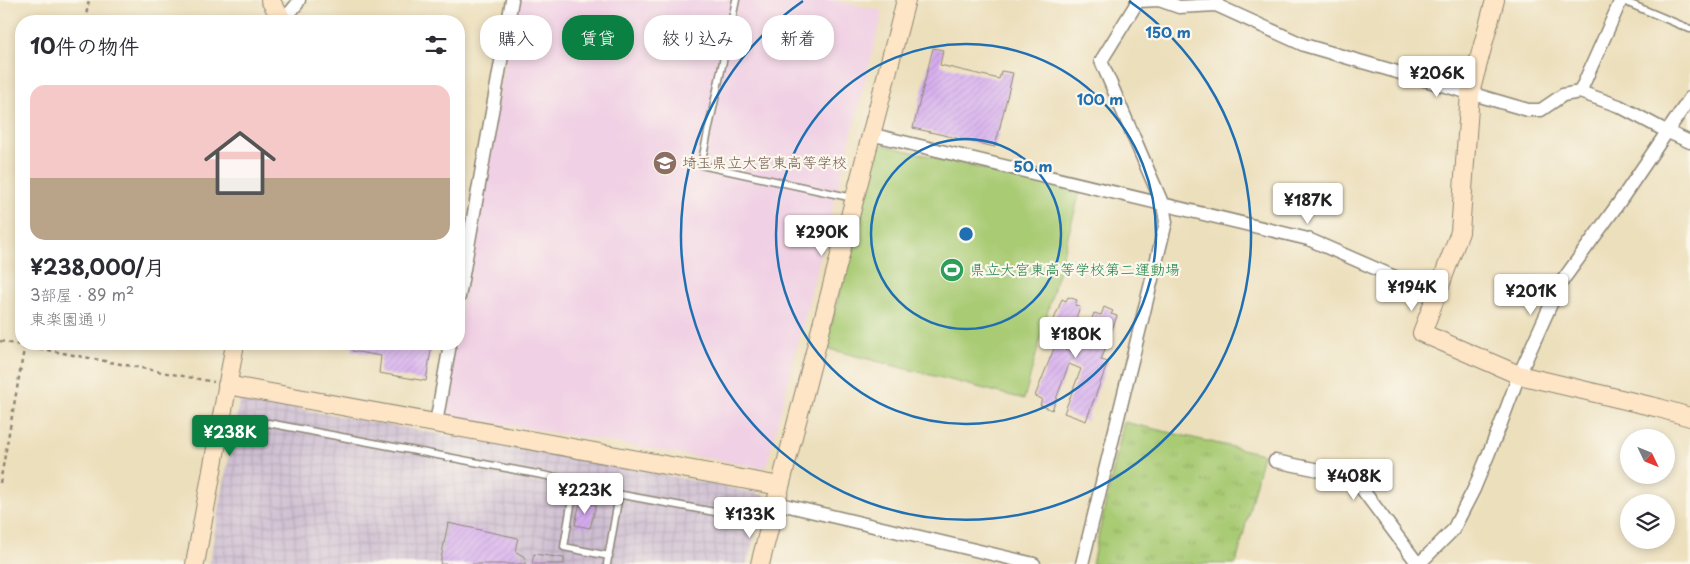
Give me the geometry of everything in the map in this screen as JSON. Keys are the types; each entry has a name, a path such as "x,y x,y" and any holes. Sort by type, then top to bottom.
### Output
{"street":[{"path":"270,0 279,15"},
{"path":"288,15 299,0"},
{"path":"465,263 512,0"},
{"path":"760,564 906,0"},
{"path":"1082,564 1166,222 1163,205 1101,61 1138,1 1159,0 1179,7 1217,2 1304,46 1528,110 1541,110 1563,95 1580,92 1619,106 1690,142"},
{"path":"1495,0 1470,93 1460,232 1422,333 1519,375 1690,417"},
{"path":"1580,92 1621,0"},
{"path":"1275,461 1354,477 1419,564 1453,530 1474,489 1519,375 1560,284 1690,98"},
{"path":"870,134 1308,239 1436,295"},
{"path":"195,564 233,350"},
{"path":"436,423 449,350"},
{"path":"226,385 780,486"},
{"path":"776,503 1034,564"}],"lane":[{"path":"736,0 701,165 854,198"},
{"path":"1621,0 1690,29"},
{"path":"220,422 257,429 268,423 611,488 620,495 771,523"},
{"path":"575,482 564,547 608,556"},
{"path":"607,564 620,495"}],"path":[{"path":"86,15 88,0"},
{"path":"0,341 15,343"},
{"path":"0,483 24,350"},
{"path":"50,350 226,385"}],"shaded area":[{"name":"埼玉県立大宮東高等学校","path":"516,0 832,0 883,11 766,468 441,414 453,350 465,350 465,282 505,60 552,60 552,15 513,15"},
{"path":"240,398 660,474 765,495 747,564 209,564"}],"green space":[{"name":"県立大宮東高等学校第二運動場","path":"879,144 1080,192 1024,399 825,348"},
{"path":"1124,422 1263,454 1236,564 1092,564"}],"building":[{"path":"933,48 943,50 940,65 999,79 1001,71 1013,73 995,147 913,128"},
{"path":"1068,297 1077,300 1075,305 1080,307 1065,349 1079,354 1094,313 1101,315 1104,307 1113,311 1111,314 1117,316 1101,360 1108,362 1086,421 1064,413 1081,369 1069,364 1052,410 1040,405 1042,399 1035,396 1055,346 1045,343 1062,299 1066,301"},
{"path":"431,350 426,381 379,373 381,356 352,351"},
{"path":"580,502 596,505 590,528 575,525"},
{"path":"448,523 518,538 515,551 526,558 525,564 440,564"},
{"path":"534,554 564,558 564,564 532,564"}],"place":[{"name":"埼玉県立大宮東高等学校","path":"665,163"},
{"name":"県立大宮東高等学校第二運動場","path":"952,270"}]}
